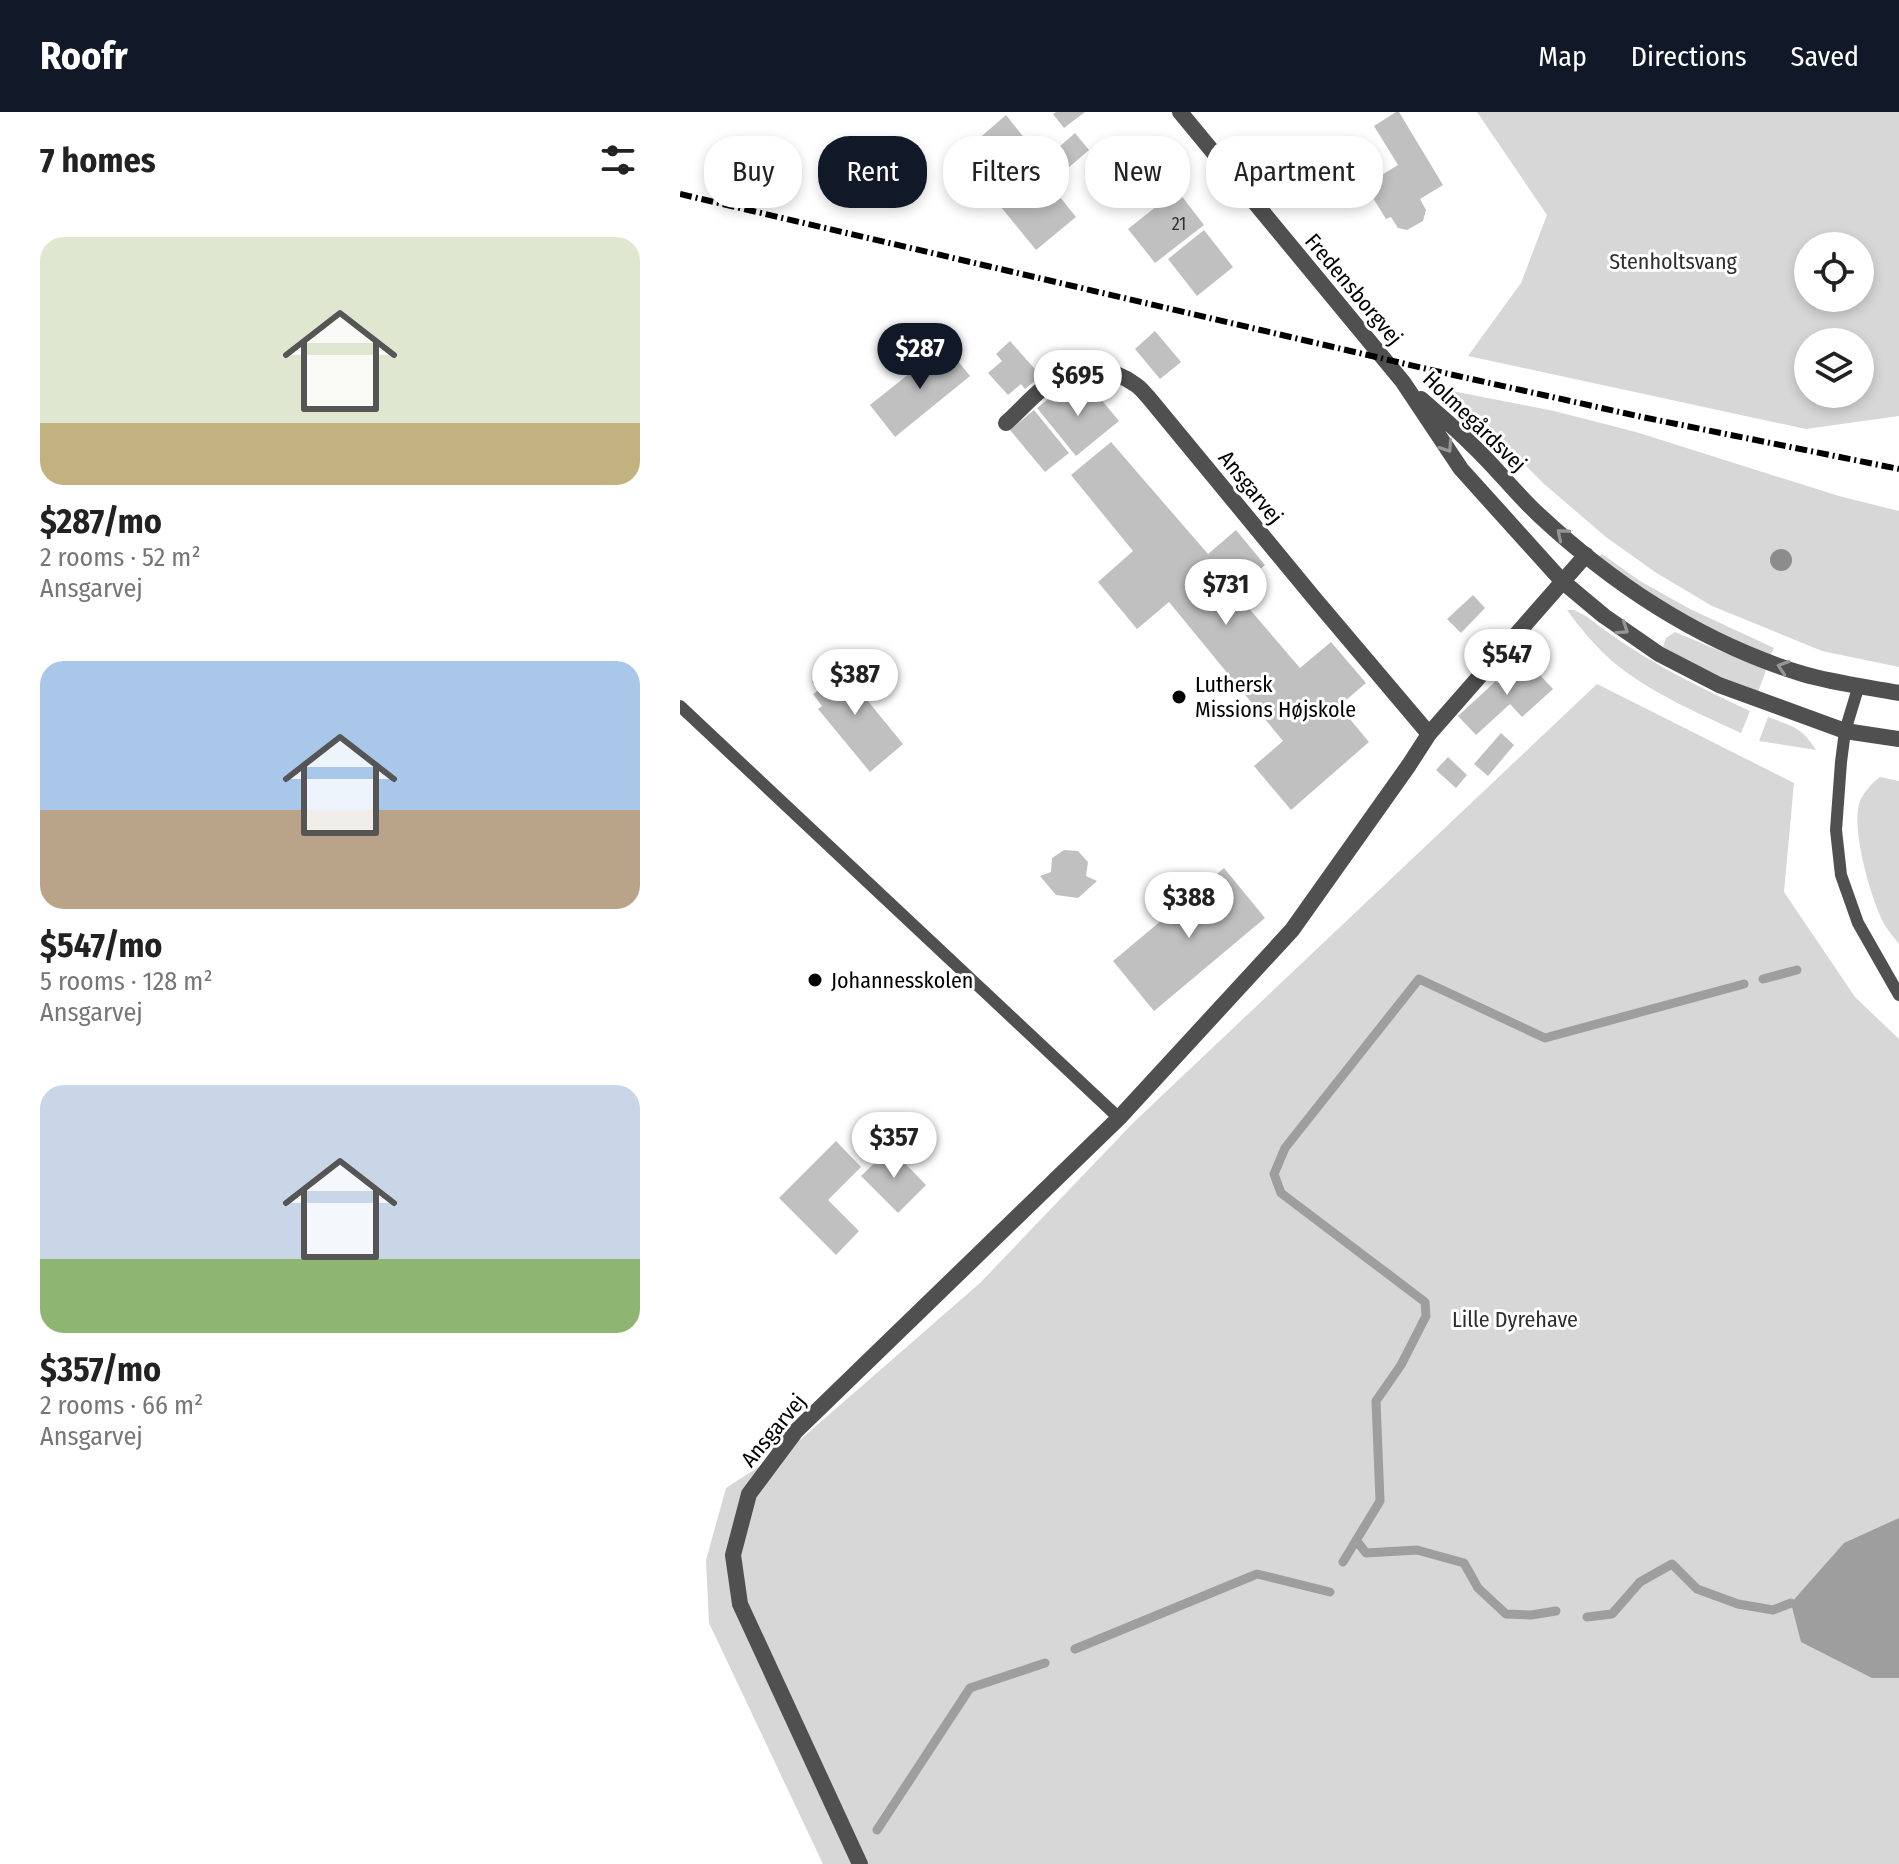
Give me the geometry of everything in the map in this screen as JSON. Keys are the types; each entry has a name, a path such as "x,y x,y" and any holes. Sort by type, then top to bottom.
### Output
{"street":[{"name":"Fredensborgvej","path":"1180,112 1403,382"},
{"name":"Ansgarvej","path":"1006,423 1057,377 1071,371 1087,368 1105,371 1135,384 1429,734"},
{"name":"Holmegårdsvej","path":"1403,382 1470,443 1538,514 1636,594 1668,615 1758,659 1806,675 1899,693"},
{"name":"Holmegårdsvej","path":"1403,382 1461,469 1562,581 1604,616 1659,654 1719,685 1845,731 1899,739"},
{"name":"Ansgarvej","path":"860,1864 740,1604 733,1555 749,1494 796,1431 1119,1118 1292,930 1429,734 1586,555"}],"lane":[{"path":"1859,685 1845,731 1836,830 1841,875 1858,923 1899,995"},
{"path":"680,706 1119,1118"}],"green space":[{"name":"Stenholtsvang","path":"1477,112 1899,112 1899,416 1806,429 1468,356 1521,283 1547,215"},
{"path":"1452,391 1554,411 1636,432 1839,496 1899,511 1899,667 1822,651 1712,606 1655,572 1606,537 1543,483"},
{"path":"1602,554 1640,581 1690,609 1774,648 1771,655 1683,615 1598,557"},
{"path":"1567,610 1586,616 1665,668 1750,711 1741,733 1642,683 1612,661"},
{"path":"1675,632 1766,670 1757,695 1709,675 1663,647 1666,638"},
{"name":"Lille Dyrehave","path":"1597,684 1794,783 1784,892 1855,997 1899,1039 1899,1864 823,1864 709,1623 706,1560 726,1488 801,1439 980,1283 1134,1122"},
{"path":"1768,717 1801,732 1816,750 1759,741"},
{"path":"1880,777 1899,781 1899,944 1884,924 1873,898 1863,863 1858,828 1860,801"}],"shaded area":[{"path":"1899,1518 1899,1678 1872,1678 1801,1642 1791,1603 1844,1543"}],"building":[{"path":"1085,112 1064,128 1053,114"},
{"path":"1399,112 1443,185 1420,199 1426,210 1423,221 1407,230 1398,228 1391,217 1386,219 1379,208 1383,208 1383,174 1398,165 1383,136 1374,126"},
{"path":"1006,115 1023,136 982,136"},
{"path":"1075,133 1085,145 1085,153 1069,167 1069,138"},
{"path":"1190,207 1204,225 1155,263 1128,229 1154,208"},
{"path":"1002,208 1069,208 1076,217 1036,250"},
{"path":"1204,230 1233,267 1197,296 1168,259"},
{"path":"1155,331 1181,362 1160,379 1135,349"},
{"path":"1010,341 1041,376 1025,389 1021,384 1008,395 988,373 1002,361 996,354"},
{"path":"945,345 970,376 895,437 870,405"},
{"path":"1090,386 1119,421 1076,456 1037,408 1063,387 1073,400"},
{"path":"1034,410 1069,453 1045,472 1010,430"},
{"path":"1111,442 1208,554 1236,530 1265,565 1234,591 1300,668 1331,642 1366,683 1339,706 1369,742 1291,810 1254,766 1283,741 1169,602 1137,629 1098,582 1133,551 1071,475"},
{"path":"1473,595 1485,608 1461,633 1447,619"},
{"path":"1524,658 1553,689 1522,717 1510,704 1476,735 1458,716"},
{"path":"850,664 862,678 854,684 903,744 870,772 818,709 822,706 813,694 819,690 812,682 832,665 839,673"},
{"path":"1501,733 1514,745 1488,776 1474,764"},
{"path":"1448,757 1467,775 1456,788 1436,770"},
{"path":"1064,850 1078,851 1088,862 1086,876 1097,881 1078,898 1056,895 1040,876 1051,872 1052,858"},
{"path":"1224,868 1265,918 1154,1011 1113,961"},
{"path":"836,1141 861,1167 828,1200 859,1231 836,1255 779,1198"},
{"path":"890,1148 926,1185 898,1213 861,1176"}],"waterway":[{"path":"1763,979 1797,970"},
{"path":"1343,1562 1380,1501 1376,1401 1401,1365 1426,1316 1425,1302 1281,1193 1274,1174 1285,1148 1419,979 1545,1038 1744,984"},
{"path":"1356,1540 1366,1553 1417,1550 1464,1563 1478,1588 1506,1614 1531,1615 1556,1611"},
{"path":"1587,1617 1612,1614 1640,1582 1672,1564 1697,1589 1738,1604 1773,1610 1791,1603"},
{"path":"1075,1649 1257,1574 1330,1592"},
{"path":"877,1830 970,1688 1045,1663"}],"railway":[{"path":"680,194 1440,372 1899,469"}],"place":[{"name":"Luthersk Missions Højskole","path":"1179,697"},
{"name":"Johannesskolen","path":"815,980"}]}
